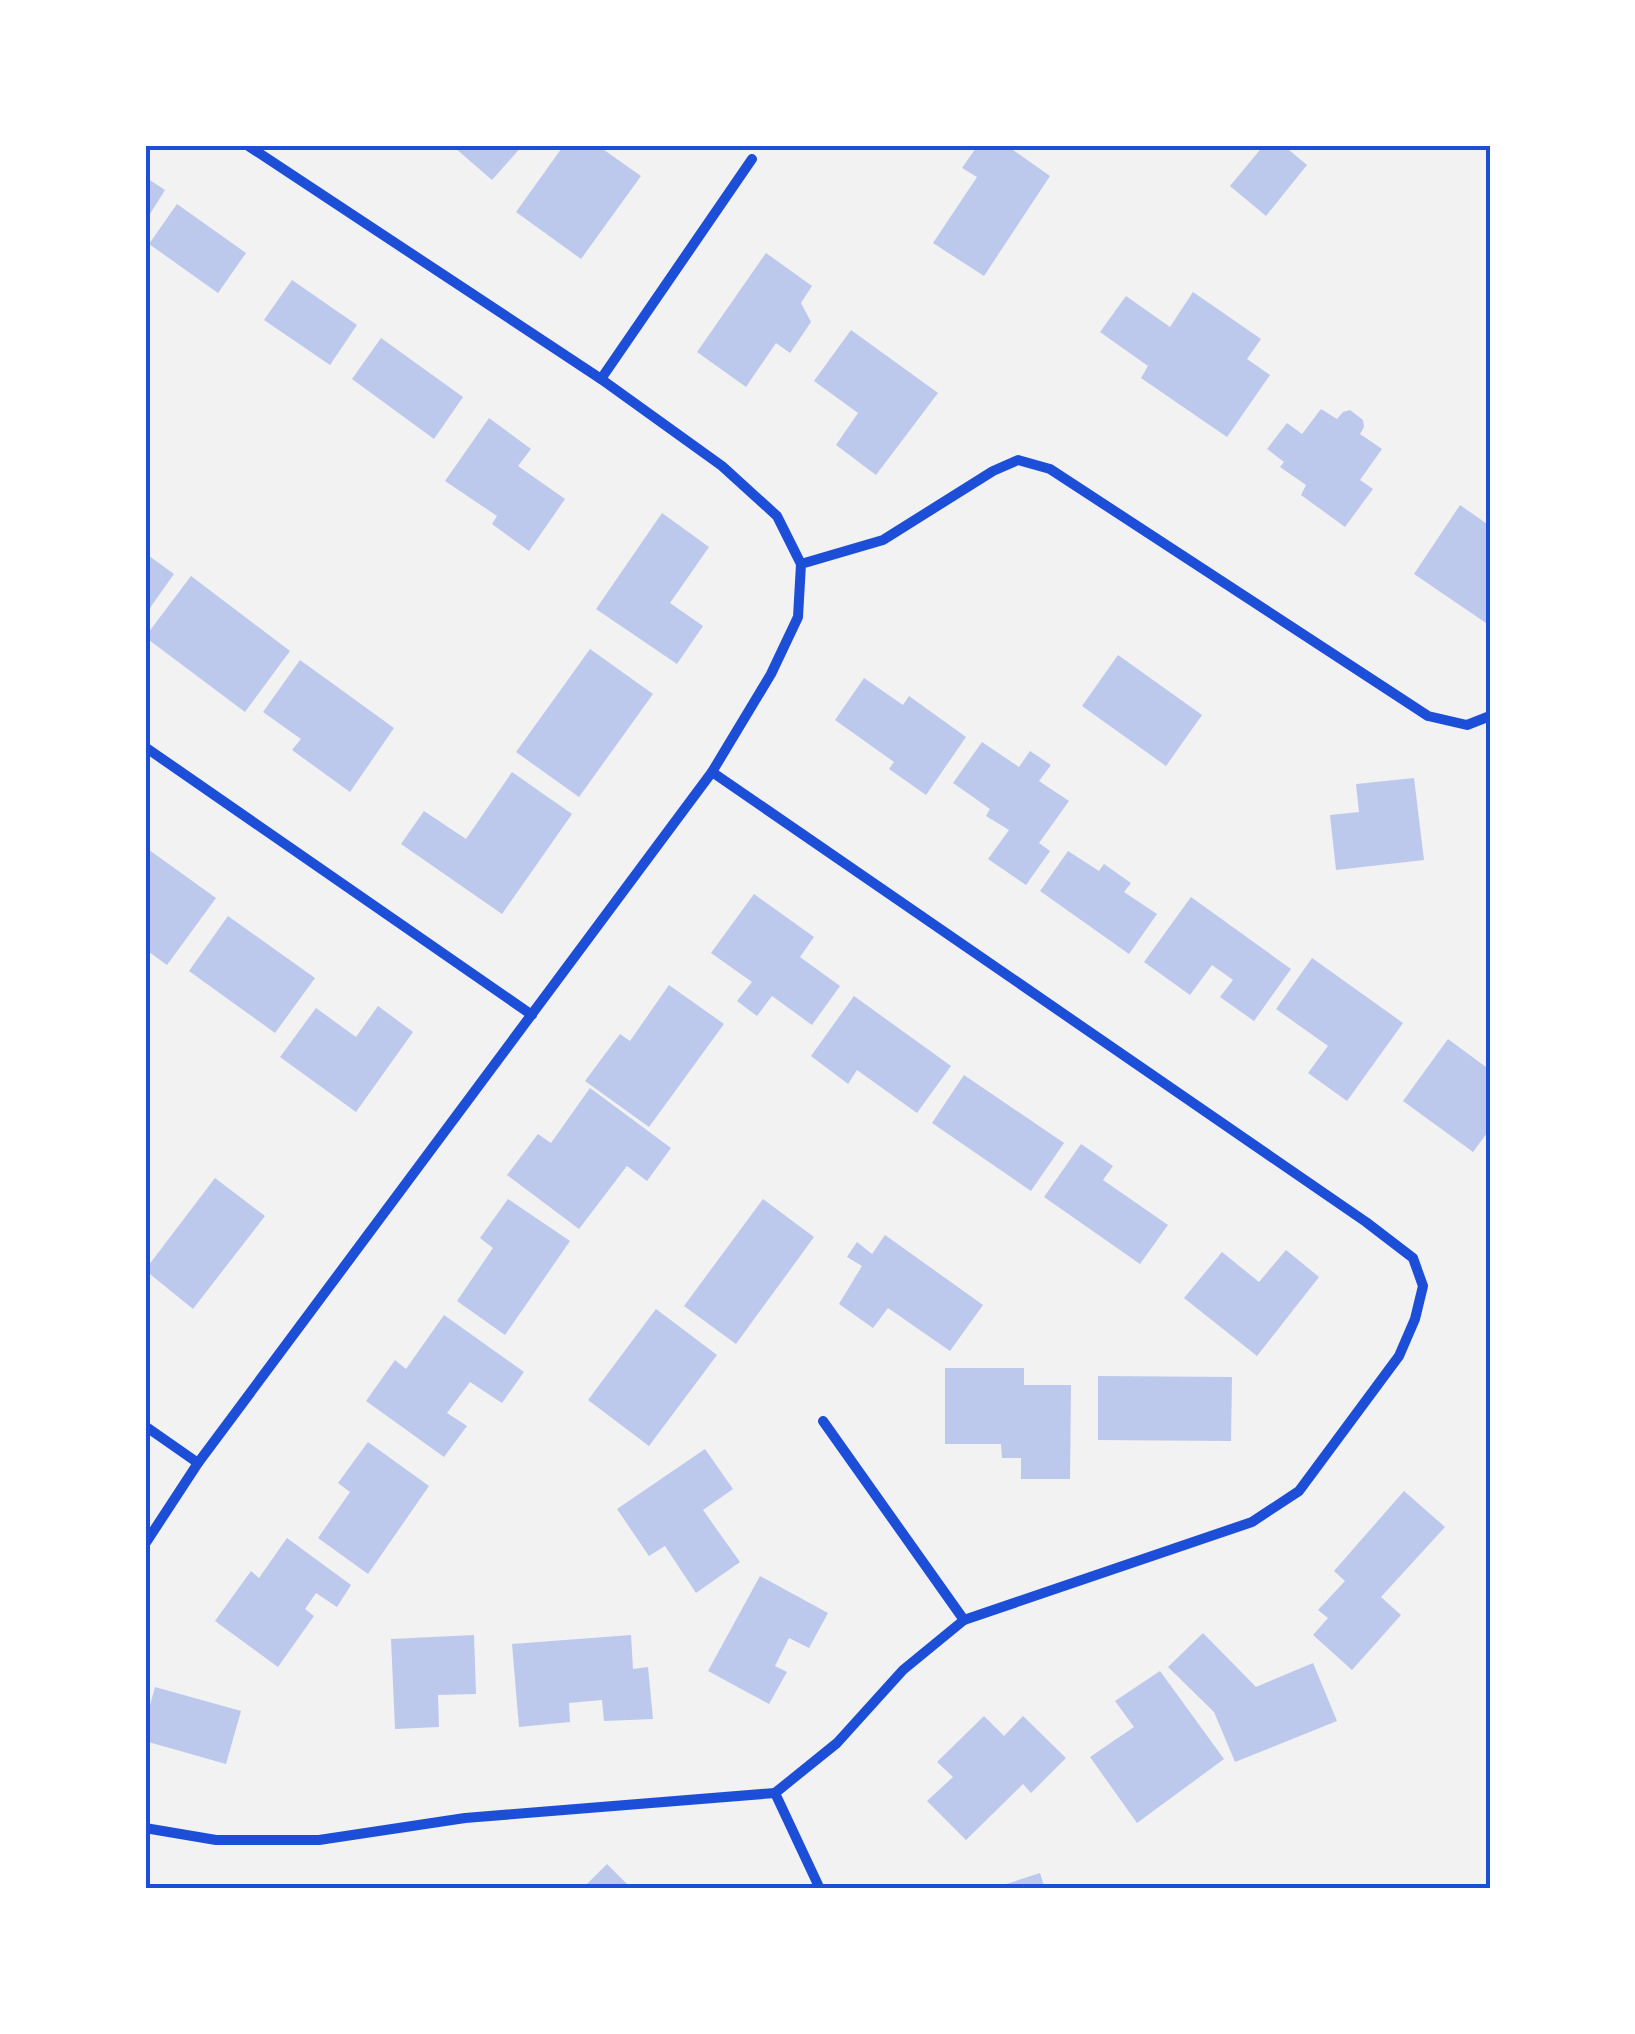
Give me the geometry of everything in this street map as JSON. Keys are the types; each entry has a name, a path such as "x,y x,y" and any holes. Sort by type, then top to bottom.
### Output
{"street":[{"path":"145,1544 198,1463 712,772 798,618 801,564 777,516 722,466 601,379 247,145"},
{"path":"601,379 752,159"},
{"path":"801,564 883,540 993,470 1018,460 1050,469 1428,716 1468,725 1490,716"},
{"path":"145,747 532,1015"},
{"path":"145,1828 216,1840 318,1840 465,1818 774,1793 838,1743 904,1670 964,1620 1252,1522 1299,1491 1399,1356 1415,1319 1423,1286 1412,1258 1366,1222 712,772"},
{"path":"823,1421 964,1620"},
{"path":"145,1426 198,1463"},
{"path":"774,1793 820,1889"}],"building":[{"path":"523,145 492,180 455,148"},
{"path":"564,145 597,145 641,176 581,259 516,212"},
{"path":"978,145 1006,145 1050,176 984,276 933,243 977,177 962,168"},
{"path":"1264,145 1283,145 1307,165 1266,216 1230,186"},
{"path":"145,177 165,190 145,222"},
{"path":"177,204 246,253 218,293 149,244"},
{"path":"766,253 812,286 801,303 811,322 790,353 776,343 746,387 697,352"},
{"path":"292,280 357,325 330,365 264,320"},
{"path":"1193,292 1261,339 1247,359 1270,375 1227,437 1141,378 1148,366 1100,332 1126,296 1170,327"},
{"path":"851,330 938,393 876,475 836,445 858,413 814,381"},
{"path":"381,338 463,397 434,439 352,379"},
{"path":"1321,409 1337,419 1350,410 1363,420 1360,434 1382,449 1360,480 1373,489 1345,527 1301,495 1306,485 1280,467 1284,462 1267,449 1287,423 1302,434"},
{"path":"489,418 531,449 518,466 565,499 529,551 492,524 497,516 445,481"},
{"path":"1460,505 1490,526 1490,616 1486,623 1414,574"},
{"path":"662,513 709,547 670,603 703,626 677,664 596,609"},
{"path":"145,553 174,574 145,615"},
{"path":"191,576 290,651 245,712 145,637"},
{"path":"590,649 653,694 579,797 516,752"},
{"path":"1118,655 1202,715 1166,766 1082,706"},
{"path":"300,660 394,728 350,792 292,750 301,739 263,712"},
{"path":"864,678 903,705 909,696 966,737 926,795 889,769 894,762 835,720"},
{"path":"982,742 1019,767 1030,751 1051,765 1039,781 1069,801 1039,843 1050,851 1026,885 988,859 1009,830 986,816 990,809 953,783"},
{"path":"512,772 572,814 502,914 401,844 424,811 466,839"},
{"path":"1414,778 1424,860 1336,870 1330,815 1359,812 1356,784"},
{"path":"145,847 216,898 167,965 145,949"},
{"path":"1068,851 1099,871 1104,864 1131,883 1124,892 1157,914 1129,954 1040,891"},
{"path":"754,894 814,937 800,957 840,986 812,1025 772,996 757,1016 737,1001 752,982 711,953"},
{"path":"1191,897 1291,969 1254,1021 1220,997 1233,980 1212,965 1190,995 1144,962"},
{"path":"228,916 315,978 275,1033 189,971"},
{"path":"1312,958 1403,1023 1347,1101 1308,1073 1328,1046 1276,1009"},
{"path":"669,985 724,1024 649,1127 585,1081 620,1034 630,1041"},
{"path":"854,996 951,1066 917,1113 857,1070 848,1084 811,1056"},
{"path":"378,1006 413,1032 356,1112 280,1057 316,1008 356,1037"},
{"path":"1448,1039 1490,1070 1490,1129 1473,1152 1403,1101"},
{"path":"964,1075 1064,1143 1031,1191 932,1123"},
{"path":"590,1088 671,1148 647,1181 627,1166 579,1229 507,1175 538,1134 551,1143"},
{"path":"1081,1144 1113,1166 1103,1180 1168,1225 1140,1264 1044,1197"},
{"path":"215,1178 265,1216 193,1309 145,1270"},
{"path":"508,1199 570,1241 505,1335 457,1301 493,1248 480,1238"},
{"path":"763,1199 814,1237 736,1344 684,1306"},
{"path":"885,1235 983,1305 950,1351 888,1308 873,1328 839,1304 862,1266 847,1257 857,1242 872,1254"},
{"path":"1286,1250 1319,1277 1257,1356 1184,1298 1222,1252 1259,1282"},
{"path":"656,1309 717,1355 649,1446 588,1400"},
{"path":"444,1315 524,1372 502,1403 470,1382 447,1413 467,1426 444,1457 366,1401 395,1360 406,1369"},
{"path":"945,1368 1024,1368 1024,1385 1071,1385 1070,1479 1021,1479 1021,1458 1002,1458 1001,1444 945,1444"},
{"path":"1098,1376 1232,1377 1231,1441 1098,1440"},
{"path":"368,1442 429,1486 368,1574 318,1538 350,1492 338,1483"},
{"path":"705,1449 733,1489 703,1510 740,1562 696,1593 665,1546 649,1556 617,1509"},
{"path":"1404,1491 1445,1527 1381,1597 1401,1615 1352,1670 1313,1635 1328,1618 1318,1610 1345,1581 1334,1571"},
{"path":"287,1538 351,1585 337,1607 316,1593 305,1609 314,1616 278,1667 215,1621 251,1571 259,1578"},
{"path":"760,1576 828,1613 809,1648 789,1638 775,1666 787,1672 769,1704 708,1671"},
{"path":"1203,1633 1256,1687 1313,1663 1337,1721 1235,1762 1214,1712 1168,1667"},
{"path":"474,1635 476,1694 438,1695 439,1727 395,1729 391,1639"},
{"path":"631,1635 633,1669 648,1667 653,1719 604,1721 602,1700 569,1703 570,1722 519,1727 512,1644"},
{"path":"1160,1671 1224,1759 1137,1823 1090,1757 1134,1727 1115,1701"},
{"path":"155,1687 241,1711 226,1764 145,1741 145,1723"},
{"path":"984,1716 1004,1736 1023,1716 1066,1758 1031,1793 1023,1784 966,1840 927,1801 953,1777 937,1762"},
{"path":"607,1864 632,1889 582,1889"},
{"path":"1040,1873 1045,1889 994,1888"}]}
